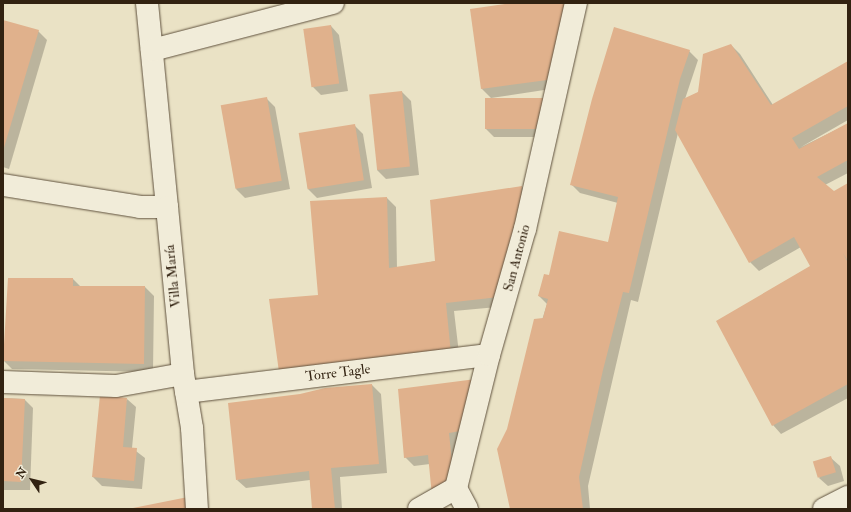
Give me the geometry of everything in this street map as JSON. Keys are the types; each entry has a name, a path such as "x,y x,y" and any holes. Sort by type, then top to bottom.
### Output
{"street":[{"name":"Villa María","path":"147,3 185,383 192,428 197,509"},
{"path":"152,50 333,3"},
{"name":"San Antonio","path":"456,488 489,355 525,229 576,3"},
{"path":"3,185 140,207 167,207"},
{"name":"Torre Tagle","path":"3,382 116,386 185,383 489,355"},
{"path":"418,509 456,488 467,509"},
{"path":"824,509 848,497"}],"building":[{"path":"512,3 571,3 555,79 481,89 470,9"},
{"path":"3,20 39,30 3,151"},
{"path":"331,25 339,83 311,87 303,29"},
{"path":"614,27 690,50 680,79 629,293 623,292 603,370 579,477 583,509 510,509 497,449 507,429 534,319 543,318 548,299 538,296 544,274 549,275 559,231 608,242 618,197 570,185 592,99"},
{"path":"731,44 771,105 848,61 848,106 792,138 799,149 848,123 848,160 817,177 834,191 848,183 848,261 843,253 848,263 848,384 772,426 716,321 810,266 794,237 749,263 675,130 683,99 698,92 703,54"},
{"path":"402,91 410,167 377,170 369,94"},
{"path":"267,97 282,181 235,189 221,105"},
{"path":"485,98 547,98 547,129 485,129"},
{"path":"355,124 364,180 308,189 299,133"},
{"path":"522,186 519,233 499,297 446,303 451,354 279,372 269,299 318,295 310,201 387,197 389,268 435,261 430,200"},
{"path":"8,278 73,278 73,286 145,286 144,364 3,361"},
{"path":"476,379 466,430 449,433 454,482 432,496 428,455 404,458 398,389"},
{"path":"372,384 379,464 331,468 335,509 312,509 309,471 236,480 228,403 300,394 325,388"},
{"path":"100,395 127,398 123,447 137,448 134,481 92,477"},
{"path":"3,398 25,399 21,482 3,481"},
{"path":"831,456 836,472 818,478 813,462"},
{"path":"188,497 191,509 133,508"}]}
